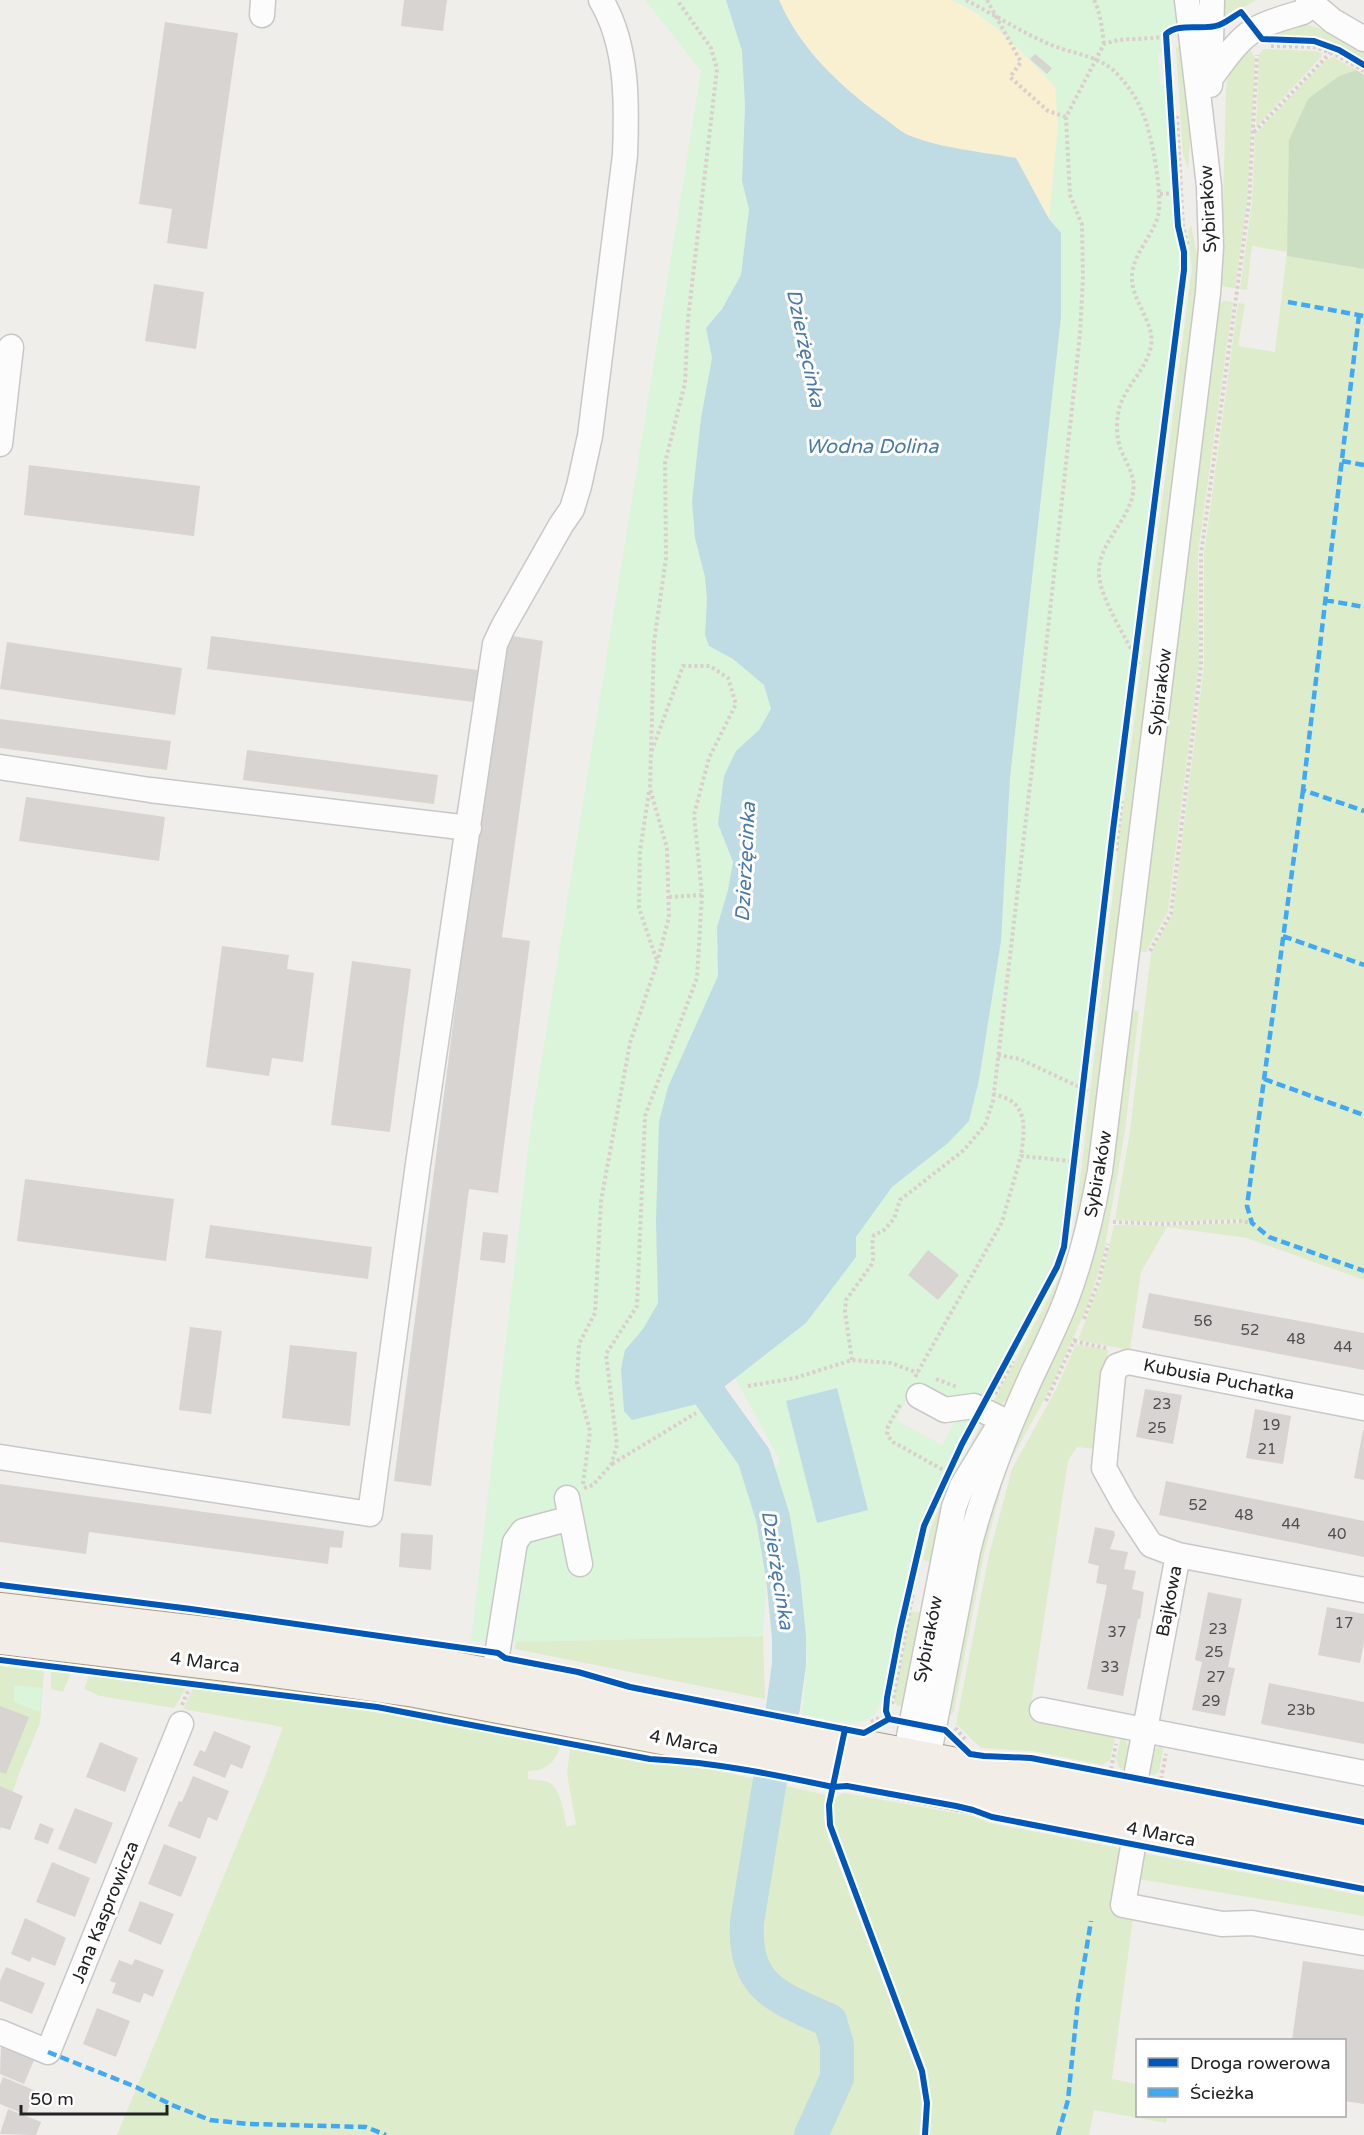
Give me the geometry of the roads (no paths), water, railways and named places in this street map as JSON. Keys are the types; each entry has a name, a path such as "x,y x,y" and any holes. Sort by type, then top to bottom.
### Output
{"main road":[{"name":"4 Marca","path":"0,1609 316,1646 494,1674 914,1771 1136,1829 1364,1872"},
{"name":"4 Marca","path":"0,1638 267,1670 415,1691 914,1771 967,1766 1133,1788 1364,1842"}],"street":[{"path":"0,1457 370,1514 420,1153 495,644 508,616 572,509 590,436 624,165 627,119 620,56 601,0"},
{"name":"Sybiraków","path":"914,1771 933,1728 972,1533 994,1462 1053,1332 1075,1276 1100,1172 1204,338 1211,247 1209,186 1182,33 1187,0"},
{"path":"1209,186 1212,0"},
{"path":"1280,0 1305,6 1364,39"},
{"path":"1210,79 1238,45 1258,41 1264,25 1305,6"},
{"path":"0,444 11,347"},
{"path":"0,767 150,790 469,828"},
{"name":"Kubusia Puchatka","path":"1178,1555 1151,1545 1104,1468 1113,1375 1118,1366 1128,1362 1364,1407"},
{"name":"Sybiraków","path":"914,1771 954,1507 962,1486 1033,1373"},
{"path":"913,1388 945,1410 984,1404 1003,1420"},
{"path":"494,1674 515,1542 524,1531 574,1502 580,1564"},
{"name":"Bajkowa","path":"1133,1788 1178,1555 1364,1590"},
{"path":"1042,1710 1364,1773"},
{"name":"Jana Kasprowicza","path":"0,2032 48,2052 181,1724"},
{"path":"1136,1829 1123,1905 1222,1924 1252,1923 1364,1943"}],"water":[{"name":"Wodna Dolina","path":"726,0 779,0 798,34 822,65 850,92 905,133 947,146 1016,158 1049,219 1061,233 1061,317 1010,778 1001,941 979,1080 969,1121 948,1143 892,1187 856,1237 856,1257 806,1323 701,1403 632,1420 624,1411 621,1369 625,1350 643,1329 658,1303 656,1222 659,1122 668,1087 718,976 717,927 728,890 733,862 718,824 724,776 736,751 759,730 771,709 764,685 733,659 709,646 705,635 707,599 705,577 695,538 692,501 701,418 712,358 706,328 722,309 741,275 749,209 742,181 745,106 742,51"},
{"path":"837,1388 868,1510 817,1523 786,1401"}],"waterway":[{"name":"Dzierżęcinka","path":"689,1354 711,1397 754,1457 773,1518 783,1577 789,1637 789,1664 783,1708"},
{"name":"Dzierżęcinka","path":"770,1780 747,1922 747,1944 751,1962 758,1976 768,1987 780,1997 830,2021 837,2045 837,2078 811,2135"}]}
